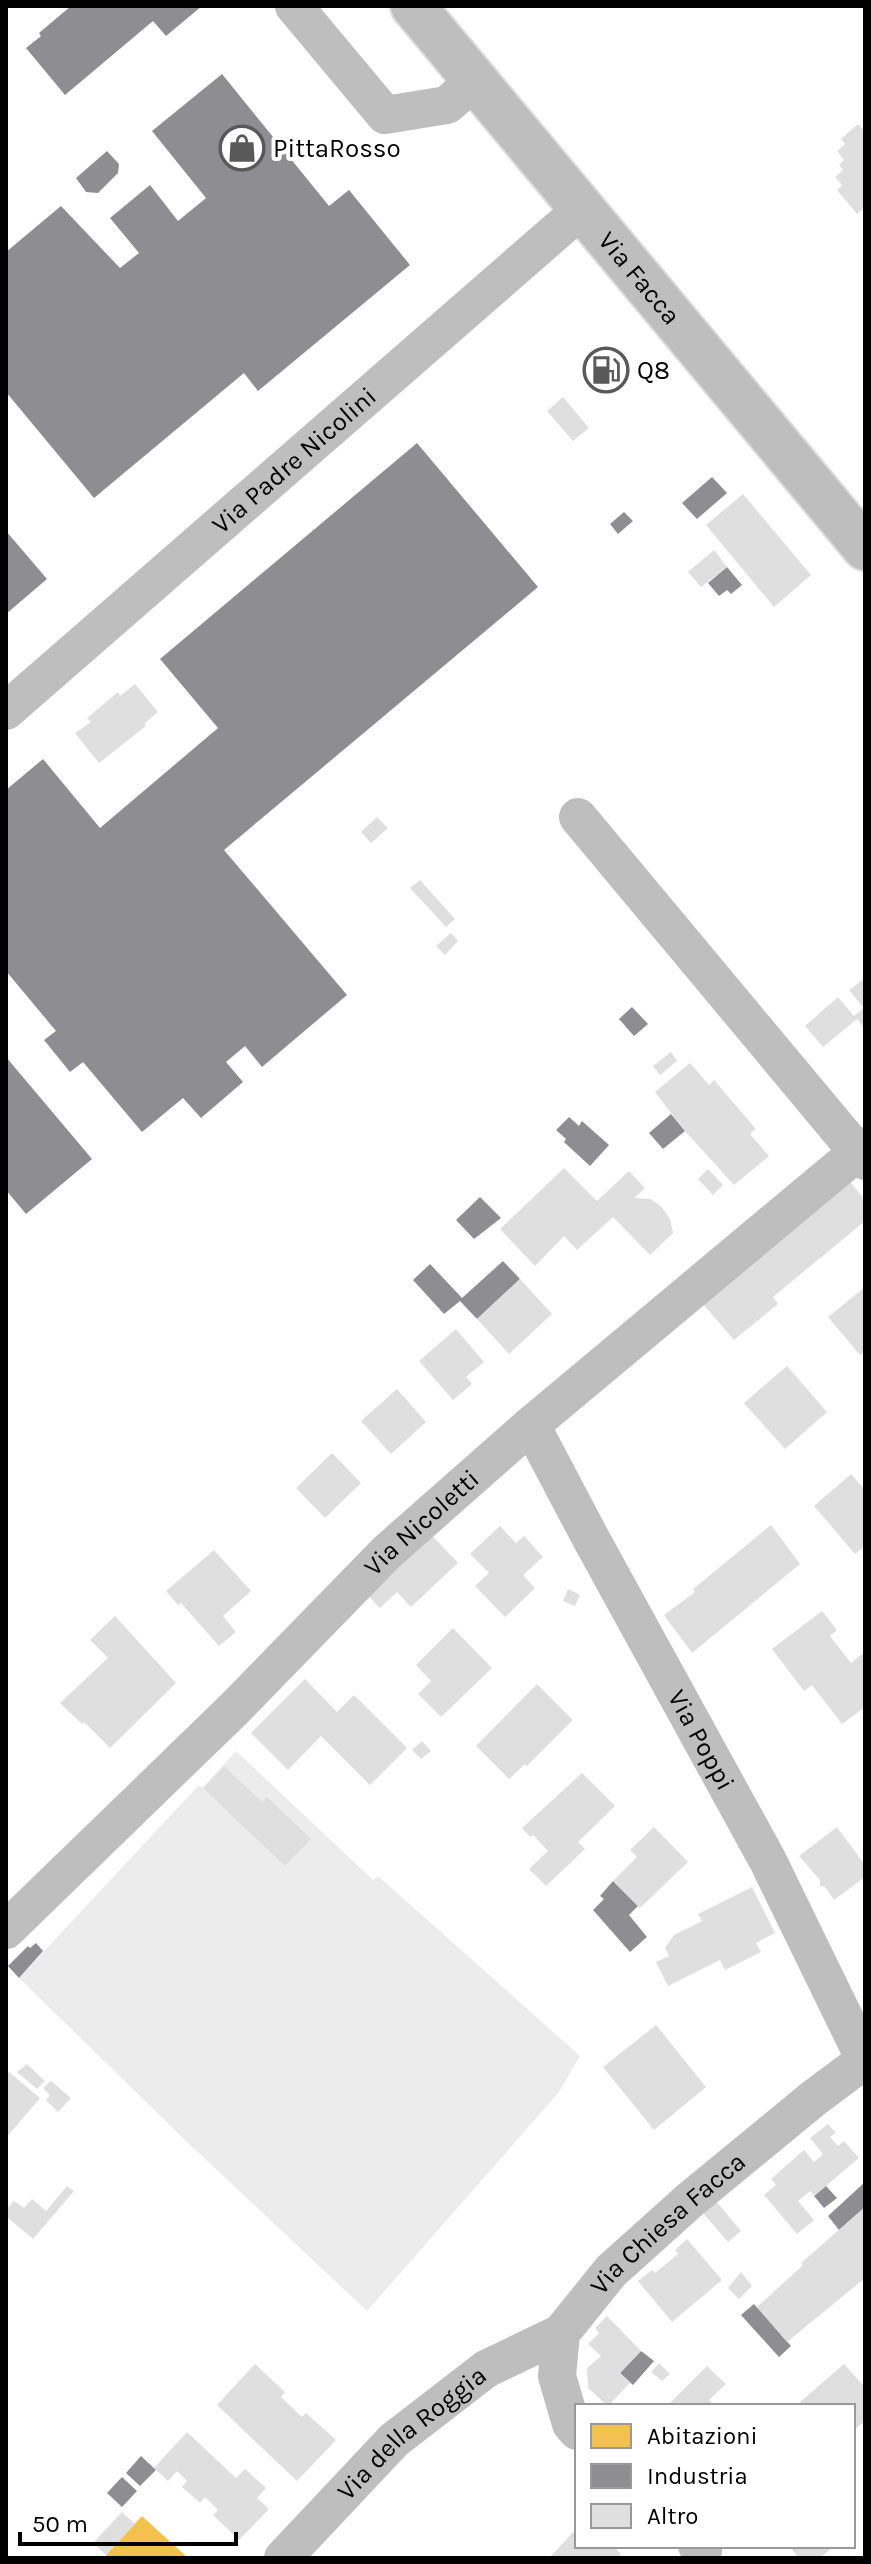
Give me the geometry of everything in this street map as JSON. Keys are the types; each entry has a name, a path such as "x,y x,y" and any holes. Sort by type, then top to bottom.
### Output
{"main road":[{"name":"Via Facca","path":"413,6 865,548"}],"street":[{"path":"294,6 385,115 447,105 476,80"},
{"name":"Via Padre Nicolini","path":"6,711 582,209"},
{"path":"578,817 862,1153"},
{"name":"Via Nicoletti","path":"6,1930 235,1708 387,1552 531,1425 862,1153"},
{"name":"Via Poppi","path":"531,1425 768,1861 865,2060"},
{"name":"Via Chiesa Facca","path":"561,2333 611,2271 690,2200 865,2060"},
{"path":"561,2333 557,2376 575,2429"},
{"name":"Via della Roggia","path":"283,2558 394,2440 486,2369 561,2333"}],"shaded area":[{"path":"236,1751 373,1880 378,1876 580,2056 559,2092 367,2311 19,1978 199,1785 203,1788"}],"building: Abitazioni":[{"path":"142,2516 188,2558 110,2558 106,2555"}],"building: Industria":[{"path":"71,6 202,6 166,36 153,21 65,95 26,48"},
{"path":"222,74 329,206 349,190 410,265 258,391 244,373 94,498 6,392 6,252 61,206 120,268 139,253 110,218 150,185 178,221 206,198 152,131"},
{"path":"107,151 119,164 118,173 98,193 86,192 76,178"},
{"path":"417,443 538,587 224,850 347,995 262,1067 245,1046 226,1062 243,1082 201,1118 183,1098 142,1132 83,1062 70,1072 44,1040 56,1031 6,971 6,790 43,759 100,828 218,728 160,659"},
{"path":"712,477 727,493 697,519 682,503"},
{"path":"624,512 633,521 618,534 610,524"},
{"path":"6,531 47,579 6,614"},
{"path":"727,567 742,585 731,594 727,590 719,596 708,583"},
{"path":"632,1007 648,1024 634,1036 619,1019"},
{"path":"6,1057 92,1159 26,1214 6,1190"},
{"path":"671,1114 685,1131 663,1149 649,1133"},
{"path":"569,1117 579,1126 582,1121 609,1145 590,1166 564,1142 566,1139 556,1130"},
{"path":"480,1197 501,1218 474,1239 456,1220"},
{"path":"503,1261 520,1279 477,1319 460,1301 444,1314 413,1280 430,1264 462,1298"},
{"path":"613,1881 638,1906 629,1915 647,1937 630,1952 593,1910 604,1899 600,1896"},
{"path":"36,1943 43,1951 19,1978 8,1966 28,1946 30,1948"},
{"path":"865,2182 865,2207 839,2230 828,2216"},
{"path":"826,2186 837,2198 824,2208 814,2196"},
{"path":"754,2304 791,2346 779,2357 741,2315"},
{"path":"641,2351 654,2361 633,2385 620,2373"},
{"path":"141,2456 156,2470 140,2486 126,2473"},
{"path":"122,2477 137,2491 122,2507 107,2493"}],"building: Altro":[{"path":"858,124 865,132 865,207 857,214 837,190 842,185 835,177 843,170 839,165 844,160 837,151 845,144 841,139"},
{"path":"563,397 589,428 573,441 547,411"},
{"path":"743,494 811,575 774,607 706,525"},
{"path":"714,550 727,567 701,587 688,572"},
{"path":"135,684 158,712 144,724 146,726 99,763 75,733 91,722 87,718 118,692 120,696"},
{"path":"377,817 388,828 371,843 361,832"},
{"path":"420,880 455,919 446,927 410,888"},
{"path":"451,933 458,941 445,955 436,946"},
{"path":"865,978 865,1029 857,1019 823,1047 805,1026 838,997 854,1016 864,1008 849,990"},
{"path":"671,1052 677,1061 660,1075 653,1066"},
{"path":"690,1063 709,1085 714,1080 756,1129 750,1134 769,1156 734,1185 655,1092"},
{"path":"564,1168 597,1201 629,1171 645,1188 634,1198 650,1199 661,1206 670,1219 673,1233 650,1255 613,1217 577,1250 564,1236 535,1266 500,1229"},
{"path":"708,1169 723,1185 713,1195 698,1179"},
{"path":"841,1171 865,1200 865,1221 773,1297 778,1304 734,1340 703,1304"},
{"path":"520,1279 552,1314 509,1354 477,1319"},
{"path":"865,1287 865,1351 860,1355 828,1317"},
{"path":"456,1329 484,1362 466,1377 472,1384 453,1400 419,1361"},
{"path":"787,1366 827,1412 785,1449 744,1403"},
{"path":"397,1389 426,1422 391,1454 361,1421"},
{"path":"332,1453 361,1483 325,1518 296,1488"},
{"path":"851,1474 865,1490 865,1546 855,1554 814,1506"},
{"path":"771,1525 800,1564 692,1653 664,1615"},
{"path":"500,1526 516,1543 524,1536 543,1557 523,1575 535,1588 505,1617 475,1586 489,1573 470,1554"},
{"path":"426,1529 458,1563 411,1607 397,1592 380,1608 362,1589"},
{"path":"214,1550 251,1591 223,1616 236,1632 219,1646 181,1603 178,1605 166,1591"},
{"path":"568,1589 580,1595 575,1606 563,1601"},
{"path":"822,1611 837,1630 830,1636 851,1663 862,1654 865,1659 865,1707 842,1724 812,1685 804,1691 772,1649"},
{"path":"115,1616 176,1683 110,1748 60,1703 108,1658 90,1640"},
{"path":"453,1628 492,1668 441,1717 418,1694 431,1681 416,1665"},
{"path":"305,1679 337,1712 354,1695 407,1748 370,1785 321,1736 288,1770 251,1733"},
{"path":"537,1684 573,1720 527,1766 525,1764 509,1779 476,1746"},
{"path":"422,1741 431,1751 421,1759 412,1750"},
{"path":"224,1766 262,1802 267,1797 311,1839 285,1866 203,1788"},
{"path":"582,1773 615,1806 578,1842 585,1849 546,1886 529,1869 548,1851 522,1828"},
{"path":"654,1827 688,1862 640,1908 613,1881 637,1857 630,1850"},
{"path":"837,1827 865,1865 865,1877 834,1900 799,1856"},
{"path":"752,1887 775,1933 756,1943 761,1952 725,1970 720,1960 668,1986 656,1962 669,1956 665,1948 674,1935 702,1921 698,1914"},
{"path":"656,2025 706,2087 654,2130 603,2067"},
{"path":"27,2064 45,2081 37,2089 17,2072"},
{"path":"9,2072 40,2098 6,2138 6,2075"},
{"path":"51,2081 71,2098 58,2112 46,2100 50,2095 43,2088"},
{"path":"828,2124 836,2133 830,2137 838,2146 844,2141 859,2158 814,2196 810,2191 798,2201 814,2220 797,2234 764,2195 776,2185 771,2179 804,2150 814,2162 823,2154 810,2138"},
{"path":"67,2186 74,2191 33,2239 6,2216 6,2210 14,2201 24,2208 32,2199 46,2211"},
{"path":"716,2201 741,2231 728,2242 702,2212"},
{"path":"865,2207 865,2278 787,2342 757,2307"},
{"path":"687,2239 722,2280 672,2322 638,2281 652,2270 655,2273 678,2254 675,2250"},
{"path":"741,2272 752,2286 739,2299 728,2288"},
{"path":"607,2316 641,2351 620,2373 630,2383 610,2404 606,2404 588,2388 587,2368 601,2356 588,2344 599,2333 595,2328"},
{"path":"659,2363 670,2374 662,2381 651,2372"},
{"path":"255,2364 285,2392 281,2397 302,2417 306,2413 336,2440 297,2481 217,2405"},
{"path":"844,2364 865,2387 865,2421 855,2429 855,2404 800,2402"},
{"path":"707,2366 726,2384 709,2400 713,2404 669,2404"},
{"path":"187,2432 236,2478 245,2469 266,2488 257,2498 269,2509 239,2540 213,2515 218,2510 205,2497 200,2503 182,2487 187,2481 177,2471 168,2481 154,2468"},
{"path":"122,2512 135,2524 106,2555 93,2543"},
{"path":"575,2530 575,2548 615,2548 621,2554 618,2558 549,2558"},
{"path":"791,2548 832,2548 820,2558 799,2558"}],"place":[{"name":"PittaRosso","path":"242,148"},
{"name":"Q8","path":"606,370"}]}
